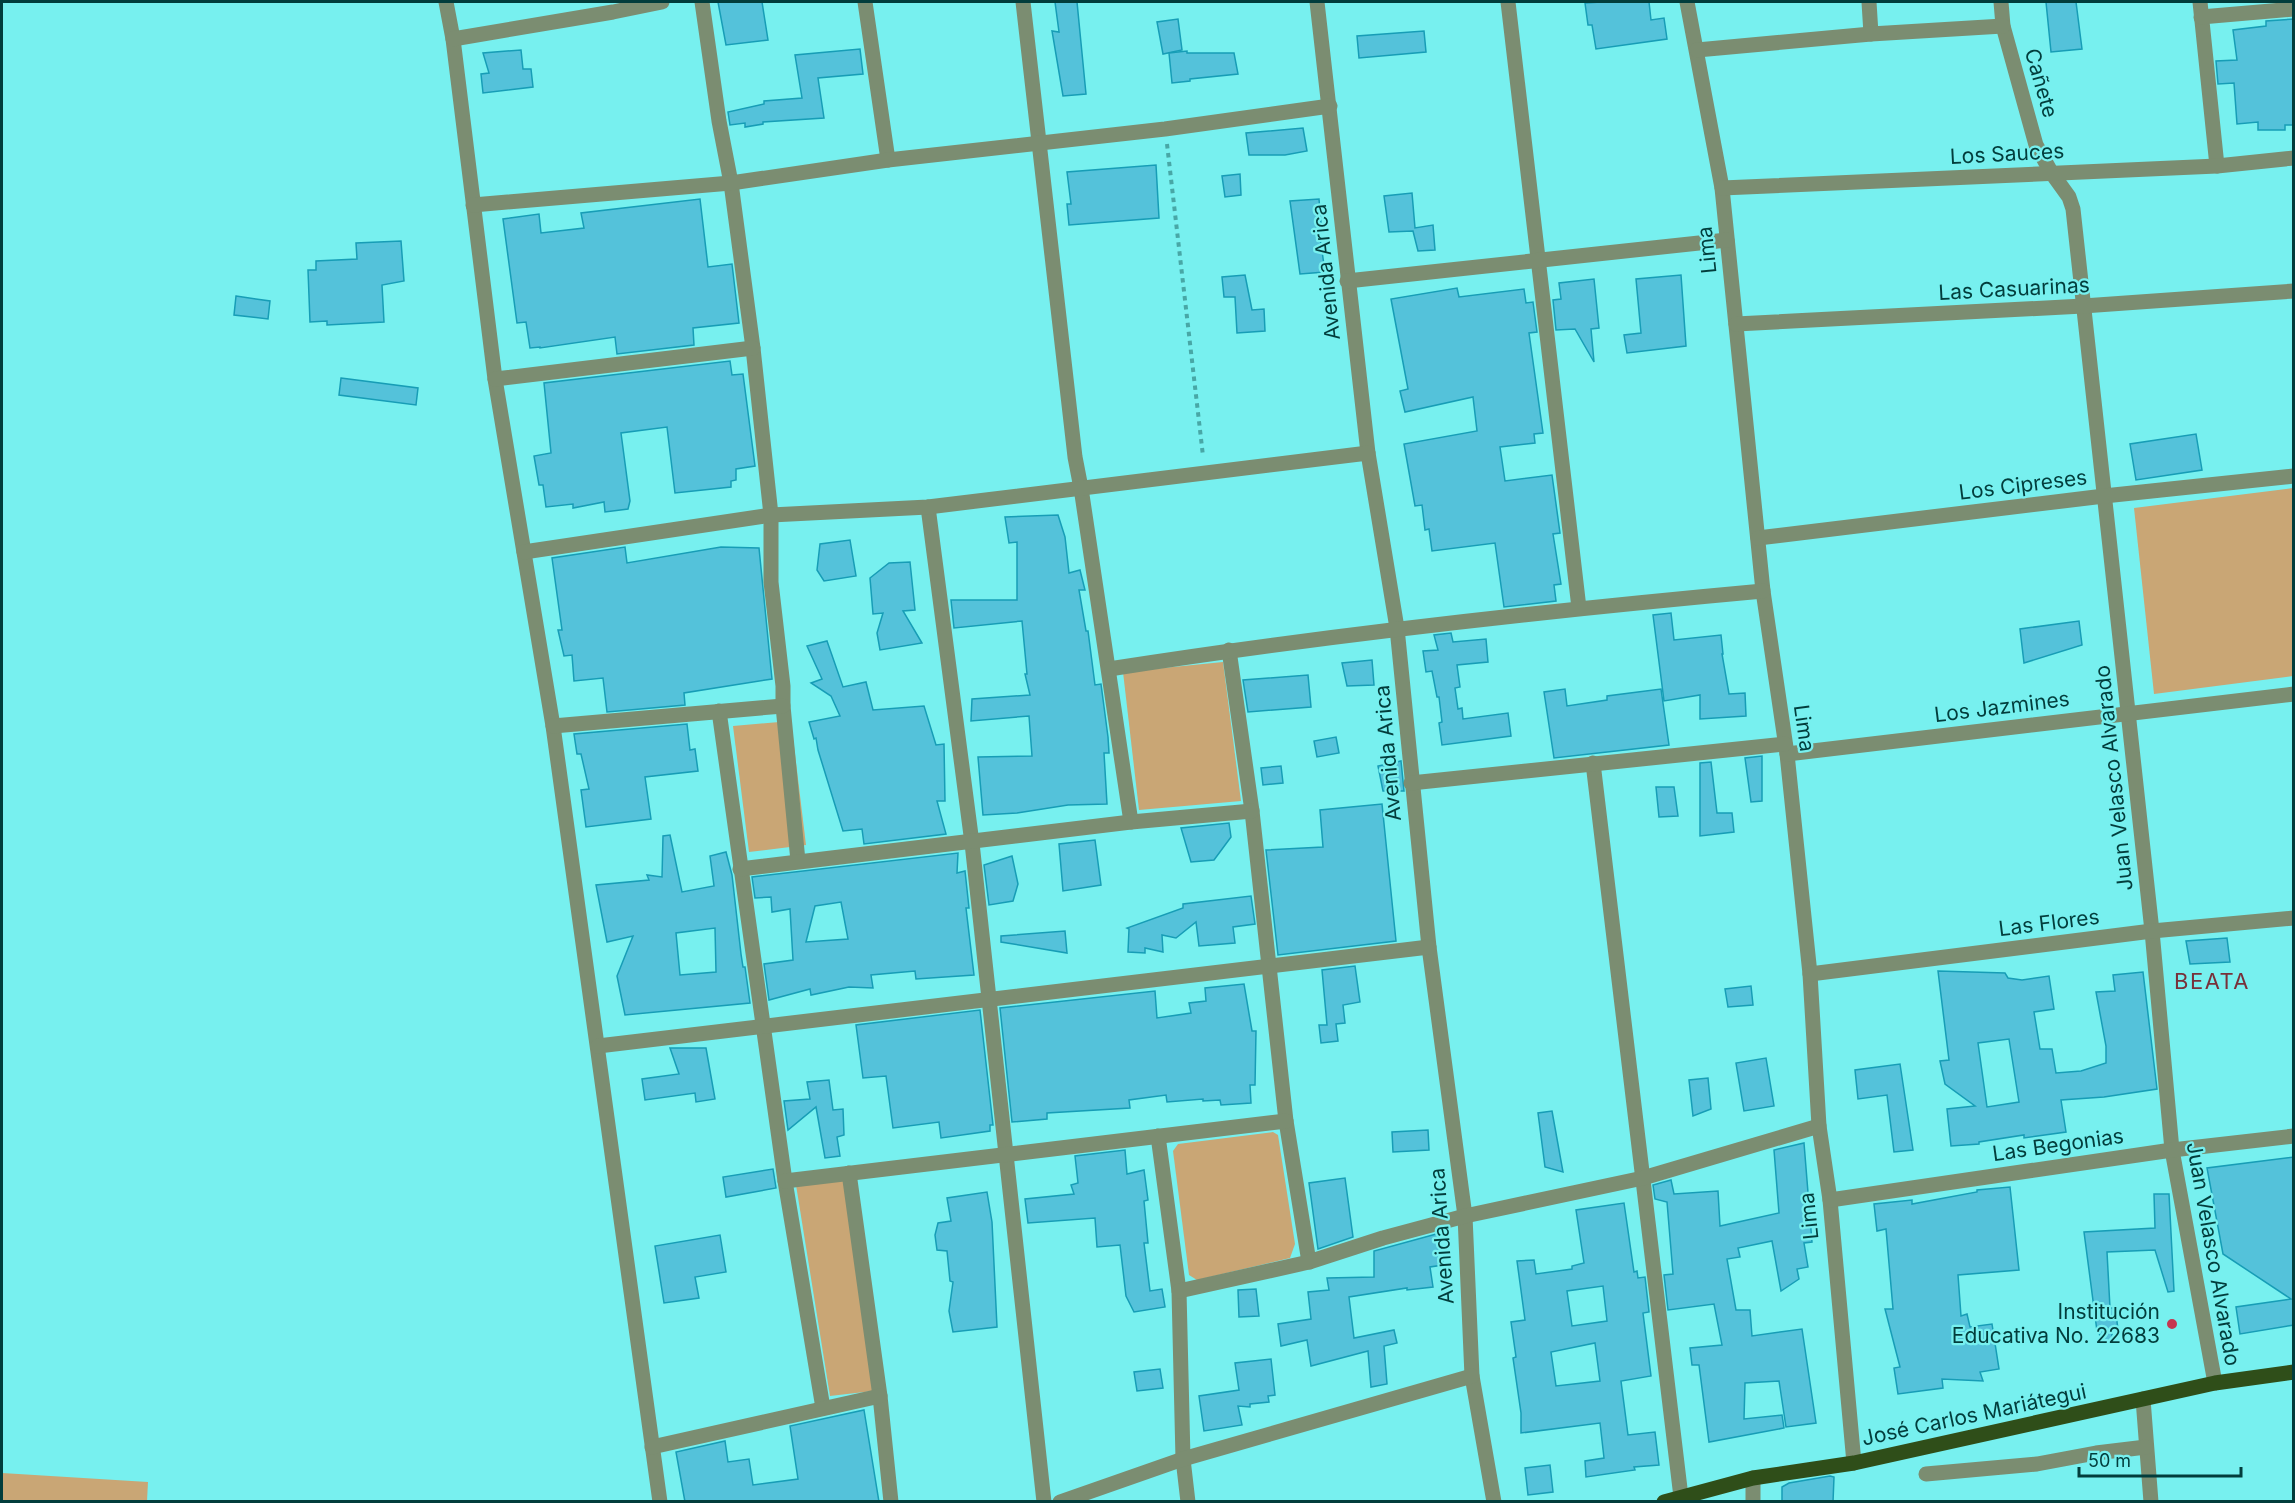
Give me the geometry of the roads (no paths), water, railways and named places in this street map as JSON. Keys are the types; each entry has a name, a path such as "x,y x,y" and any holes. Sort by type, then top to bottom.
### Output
{"main road":[{"name":"José Carlos Mariátegui","path":"1664,1502 1753,1478 1854,1463 2215,1383 2294,1372"}],"street":[{"path":"446,2 453,39 495,379 553,726 660,1502"},
{"path":"453,39 612,7 662,2"},
{"path":"702,2 719,121 731,183 753,348 771,515 771,582 783,686 798,861"},
{"path":"865,2 888,160"},
{"path":"1023,2 1075,457 1131,822"},
{"name":"Avenida Arica","path":"1317,2 1330,106 1347,281 1368,453 1397,628 1429,947 1465,1216 1472,1376 1494,1502"},
{"path":"1508,2 1579,608"},
{"name":"Lima","path":"1688,2 1722,188 1764,591 1786,749 1810,974 1819,1126 1830,1200 1854,1463"},
{"path":"1869,2 1871,34"},
{"name":"Cañete","path":"2001,2 2003,26 2036,145 2051,172"},
{"path":"2217,166 2200,9 2294,9"},
{"path":"1697,50 1871,34 2003,26"},
{"path":"473,205 731,183 888,160 1165,129 1330,106"},
{"name":"Los Sauces","path":"1722,188 2217,166 2294,158"},
{"name":"Juan Velasco Alvarado","path":"2051,172 2068,197 2073,209 2152,931 2172,1150 2215,1383"},
{"path":"1347,281 1727,240"},
{"name":"Las Casuarinas","path":"1736,324 2083,306 2294,291"},
{"path":"495,379 753,348"},
{"path":"524,552 771,515 928,507 1368,453"},
{"name":"Los Cipreses","path":"1758,538 2104,496 2294,476"},
{"path":"928,507 972,843 1004,1155 1044,1502"},
{"path":"1109,669 1229,650 1397,628 1764,591"},
{"path":"1229,650 1252,811 1286,1121 1309,1262"},
{"name":"Los Jazmines","path":"1411,783 1593,763 1786,749 2294,694"},
{"path":"553,726 783,706"},
{"path":"719,711 785,1181 823,1408"},
{"path":"1593,763 1682,1497"},
{"path":"740,869 972,843 1131,822 1252,811"},
{"name":"Las Flores","path":"1810,974 2152,931 2294,918"},
{"path":"598,1046 1429,947"},
{"path":"785,1181 1286,1121"},
{"path":"1179,1291 1309,1262 1383,1238 1465,1216 1643,1178 1819,1126"},
{"path":"1158,1136 1179,1291 1183,1459 1188,1502"},
{"name":"Las Begonias","path":"1830,1200 2172,1150 2294,1136"},
{"path":"849,1173 880,1396 891,1502"},
{"path":"1060,1502 1183,1459 1472,1376"},
{"path":"652,1447 880,1396"},
{"path":"2143,1400 2151,1502"},
{"path":"1926,1474 2037,1464 2146,1447"},
{"path":"1753,1478 1753,1502"}],"place":[{"name":"Institución Educativa No. 22683","path":"2172,1324"}],"district":[{"name":"BEATA","path":"2212,981"}]}
